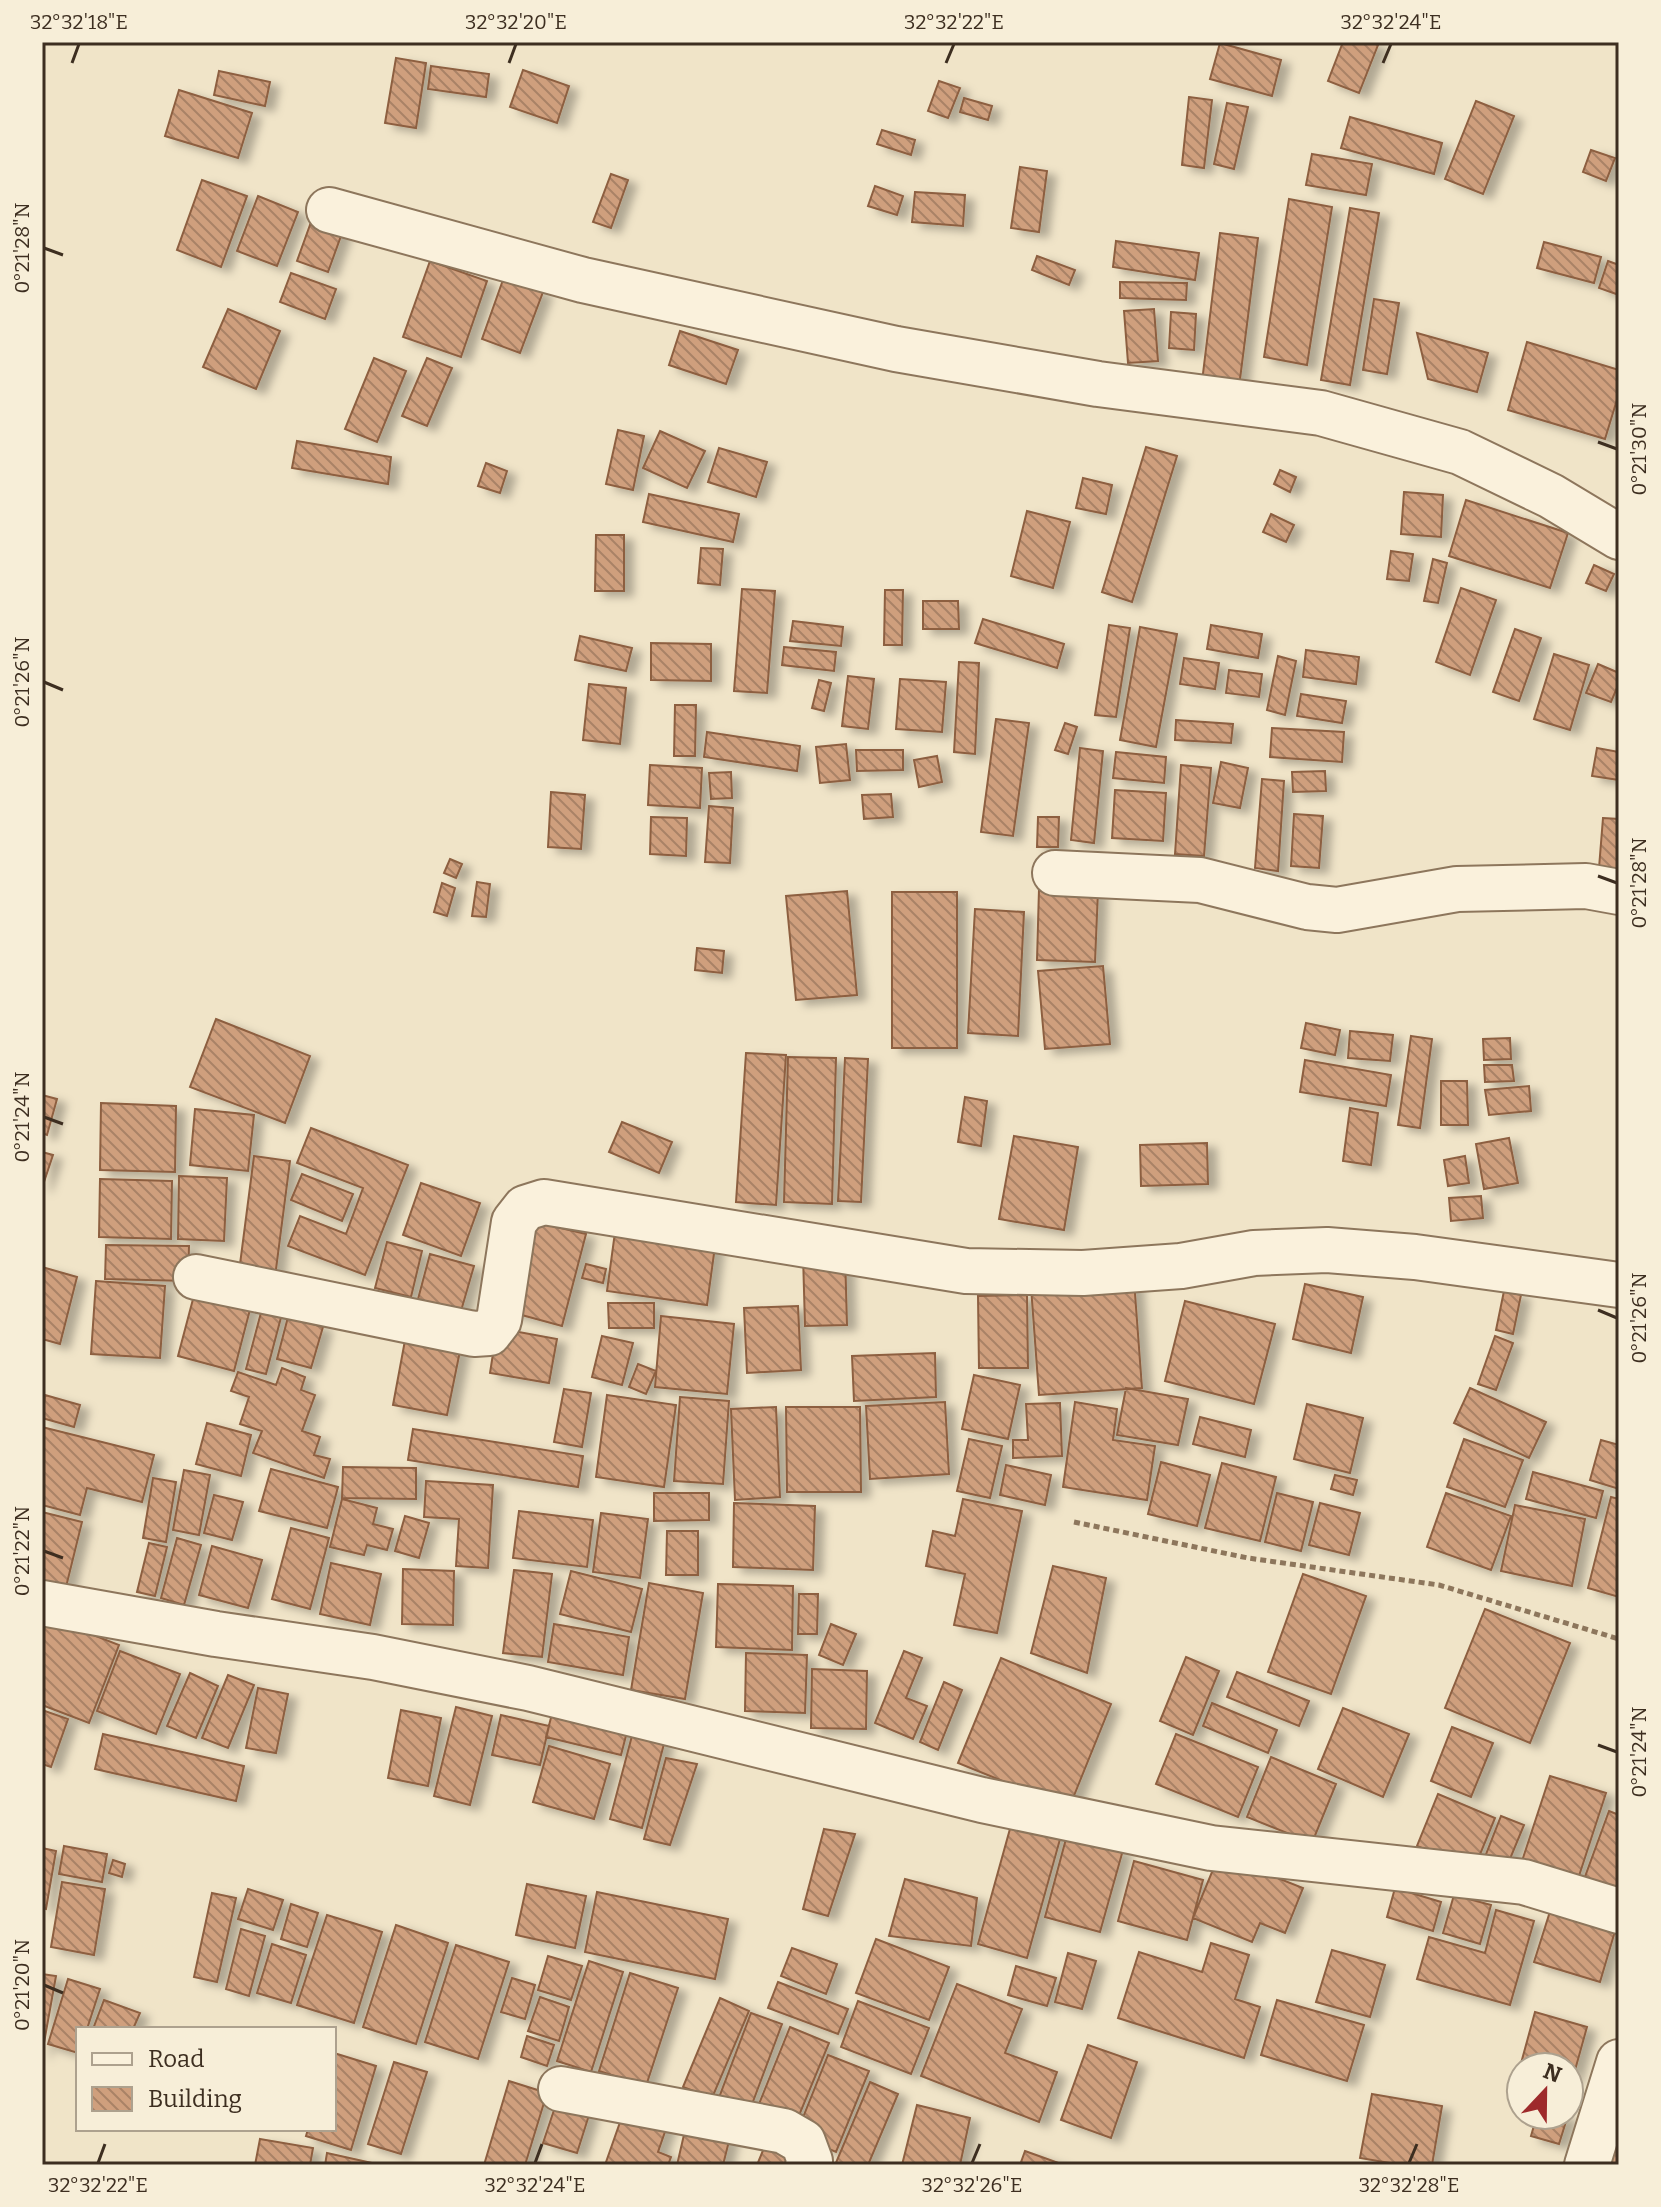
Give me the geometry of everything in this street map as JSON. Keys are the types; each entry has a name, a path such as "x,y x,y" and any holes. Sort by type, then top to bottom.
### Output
{"street":[{"path":"329,210 583,280 896,349 1098,384 1321,413 1460,452 1551,496 1619,537"},
{"path":"1055,873 1200,880 1307,907 1337,910 1457,889 1586,886 1619,892"},
{"path":"196,1277 474,1334 489,1333 499,1320 514,1222 525,1208 544,1202 966,1271 1083,1273 1181,1266 1254,1253 1327,1250 1415,1257 1619,1285"},
{"path":"42,1603 216,1634 373,1657 528,1688 982,1800 1211,1848 1524,1882 1619,1911"},
{"path":"1587,2165 1619,2062"},
{"path":"561,2089 784,2131 803,2142 810,2161 808,2165"}],"path":[{"path":"1074,1522 1248,1558 1439,1585 1619,1639"}],"building":[{"path":"1343,42 1378,45 1359,93 1328,81"},
{"path":"1220,43 1281,60 1272,96 1210,79"},
{"path":"396,58 426,63 416,128 385,123"},
{"path":"431,66 489,74 486,97 428,89"},
{"path":"523,70 569,86 557,123 510,107"},
{"path":"219,71 270,82 265,106 214,95"},
{"path":"939,81 960,88 948,118 928,111"},
{"path":"179,90 252,113 238,158 165,136"},
{"path":"1189,97 1212,100 1204,168 1182,165"},
{"path":"964,98 992,106 988,120 960,112"},
{"path":"1476,101 1514,116 1483,194 1445,179"},
{"path":"1227,103 1248,107 1234,169 1214,164"},
{"path":"1350,117 1442,143 1434,174 1341,148"},
{"path":"882,130 915,140 911,155 877,144"},
{"path":"1591,150 1615,158 1606,181 1583,172"},
{"path":"1312,154 1372,164 1366,195 1306,185"},
{"path":"1020,167 1047,171 1039,232 1011,228"},
{"path":"611,174 628,180 611,228 593,222"},
{"path":"202,180 247,196 221,267 177,250"},
{"path":"875,186 903,196 897,215 868,206"},
{"path":"915,192 965,195 963,226 912,222"},
{"path":"258,196 298,212 277,266 237,251"},
{"path":"1289,199 1332,207 1307,365 1264,357"},
{"path":"1350,208 1379,213 1350,385 1321,380"},
{"path":"315,211 346,222 328,272 297,261"},
{"path":"1220,233 1258,238 1239,387 1202,382"},
{"path":"1116,241 1199,253 1195,280 1113,267"},
{"path":"1544,242 1601,257 1594,283 1537,268"},
{"path":"1037,256 1075,270 1069,285 1032,270"},
{"path":"430,261 487,281 461,357 403,337"},
{"path":"1608,261 1619,265 1619,295 1599,288"},
{"path":"291,273 336,289 325,319 280,302"},
{"path":"504,277 543,292 520,353 482,339"},
{"path":"1120,282 1187,283 1186,300 1120,298"},
{"path":"1374,299 1399,303 1387,374 1363,370"},
{"path":"228,309 280,331 256,389 203,367"},
{"path":"1154,309 1158,361 1128,363 1124,311"},
{"path":"1171,312 1196,314 1194,350 1169,348"},
{"path":"680,331 738,350 726,384 669,365"},
{"path":"1417,333 1488,353 1477,392 1428,379"},
{"path":"1527,342 1619,370 1619,393 1605,439 1508,410"},
{"path":"374,358 406,371 377,442 345,429"},
{"path":"427,358 452,368 427,426 402,416"},
{"path":"618,430 644,436 633,490 606,484"},
{"path":"660,431 705,451 687,488 643,468"},
{"path":"297,441 391,457 388,484 292,468"},
{"path":"1146,447 1177,456 1132,602 1102,592"},
{"path":"719,448 767,462 756,497 708,482"},
{"path":"486,463 507,471 500,493 478,486"},
{"path":"1280,470 1296,477 1290,492 1274,484"},
{"path":"1083,478 1112,485 1106,514 1076,508"},
{"path":"1404,492 1443,495 1441,537 1401,534"},
{"path":"649,494 739,514 733,542 643,522"},
{"path":"1466,500 1568,533 1550,588 1449,556"},
{"path":"1027,511 1070,522 1053,588 1011,576"},
{"path":"1271,514 1294,525 1286,542 1263,532"},
{"path":"596,535 624,535 624,591 595,591"},
{"path":"701,548 723,549 720,585 698,583"},
{"path":"1391,551 1413,554 1409,581 1387,579"},
{"path":"1433,559 1447,563 1438,603 1424,601"},
{"path":"1594,565 1614,574 1606,591 1586,583"},
{"path":"1461,588 1496,600 1470,675 1436,662"},
{"path":"742,589 775,591 767,693 734,691"},
{"path":"885,590 903,590 902,645 884,645"},
{"path":"923,601 958,601 959,629 923,629"},
{"path":"983,619 1064,644 1057,668 975,643"},
{"path":"793,621 843,627 841,646 790,641"},
{"path":"1109,625 1130,628 1116,717 1095,715"},
{"path":"1211,625 1262,634 1258,658 1207,649"},
{"path":"1140,627 1177,634 1156,747 1120,740"},
{"path":"1515,629 1541,638 1519,701 1493,692"},
{"path":"580,636 632,648 626,671 575,660"},
{"path":"651,643 711,644 711,681 651,680"},
{"path":"784,647 836,652 834,671 782,665"},
{"path":"1306,650 1359,657 1356,684 1303,677"},
{"path":"1554,654 1589,665 1570,730 1534,719"},
{"path":"1278,656 1296,661 1285,715 1267,710"},
{"path":"1184,658 1219,663 1215,689 1180,684"},
{"path":"959,662 979,663 975,754 954,752"},
{"path":"1598,664 1619,673 1619,683 1611,702 1586,693"},
{"path":"1229,670 1262,674 1259,697 1226,693"},
{"path":"848,676 874,679 868,729 842,726"},
{"path":"900,679 946,682 942,732 896,729"},
{"path":"819,680 831,683 824,711 812,708"},
{"path":"589,684 626,688 620,744 583,740"},
{"path":"1301,694 1346,701 1342,723 1297,716"},
{"path":"675,705 696,705 695,756 674,756"},
{"path":"996,719 1029,723 1013,836 981,832"},
{"path":"1176,720 1233,724 1231,743 1175,740"},
{"path":"1065,723 1077,727 1068,754 1055,750"},
{"path":"1272,728 1344,732 1342,762 1270,757"},
{"path":"707,732 800,746 797,771 704,757"},
{"path":"846,744 850,780 820,783 816,747"},
{"path":"1080,748 1103,751 1094,843 1071,840"},
{"path":"1597,748 1619,752 1619,780 1592,776"},
{"path":"856,750 903,750 903,770 857,771"},
{"path":"1116,752 1166,757 1164,783 1113,778"},
{"path":"937,756 942,782 919,787 914,760"},
{"path":"1221,762 1248,768 1240,808 1213,803"},
{"path":"650,765 702,768 700,808 648,805"},
{"path":"1181,765 1211,768 1204,856 1175,854"},
{"path":"1325,771 1326,791 1293,792 1292,772"},
{"path":"731,772 732,798 711,799 709,773"},
{"path":"1262,779 1284,781 1278,871 1255,868"},
{"path":"1115,790 1166,793 1163,841 1112,838"},
{"path":"551,792 585,795 581,849 548,847"},
{"path":"891,794 893,817 864,819 862,795"},
{"path":"709,806 733,808 730,863 705,862"},
{"path":"1294,814 1323,816 1319,868 1291,866"},
{"path":"651,817 687,818 686,856 650,854"},
{"path":"1038,817 1059,817 1058,847 1037,847"},
{"path":"1603,818 1619,819 1619,870 1599,868"},
{"path":"450,859 462,864 456,878 444,873"},
{"path":"477,882 490,884 486,917 472,916"},
{"path":"442,883 455,888 447,916 434,912"},
{"path":"1039,889 1098,891 1095,962 1037,960"},
{"path":"847,891 857,995 796,1000 786,896"},
{"path":"892,892 957,892 957,1048 892,1048"},
{"path":"975,909 1024,912 1018,1036 968,1033"},
{"path":"697,948 724,951 722,973 695,970"},
{"path":"1103,966 1110,1044 1045,1049 1038,971"},
{"path":"216,1019 310,1056 285,1123 190,1087"},
{"path":"1306,1023 1340,1030 1335,1055 1301,1048"},
{"path":"1350,1031 1393,1035 1390,1061 1348,1058"},
{"path":"1411,1036 1432,1039 1420,1128 1398,1125"},
{"path":"1510,1038 1511,1059 1484,1060 1483,1039"},
{"path":"746,1053 786,1055 776,1205 736,1202"},
{"path":"788,1057 836,1058 832,1204 784,1202"},
{"path":"845,1058 868,1059 861,1202 838,1201"},
{"path":"1305,1060 1391,1075 1386,1106 1300,1092"},
{"path":"1484,1065 1512,1065 1514,1081 1485,1082"},
{"path":"1441,1081 1467,1081 1468,1125 1441,1125"},
{"path":"1529,1086 1531,1111 1489,1115 1485,1090"},
{"path":"42,1095 57,1099 47,1135 42,1133"},
{"path":"965,1097 987,1101 981,1146 958,1142"},
{"path":"101,1103 176,1106 175,1172 100,1170"},
{"path":"1350,1108 1378,1113 1371,1165 1343,1161"},
{"path":"195,1109 254,1115 248,1171 190,1165"},
{"path":"622,1122 672,1142 659,1173 609,1152"},
{"path":"311,1128 408,1165 365,1275 288,1246 300,1216 346,1234 363,1188 297,1163"},
{"path":"1014,1136 1078,1147 1064,1230 999,1219"},
{"path":"1509,1138 1518,1183 1484,1189 1476,1144"},
{"path":"1207,1143 1208,1184 1141,1186 1140,1145"},
{"path":"42,1152 53,1155 42,1188"},
{"path":"254,1156 290,1161 275,1277 239,1272"},
{"path":"1465,1156 1469,1183 1448,1186 1444,1160"},
{"path":"302,1174 353,1194 342,1221 291,1200"},
{"path":"179,1176 227,1178 224,1241 178,1239"},
{"path":"100,1179 172,1181 171,1239 99,1237"},
{"path":"421,1183 480,1203 461,1256 403,1235"},
{"path":"1481,1196 1483,1218 1451,1221 1449,1198"},
{"path":"531,1221 586,1234 562,1326 507,1311"},
{"path":"616,1225 716,1239 707,1305 607,1291"},
{"path":"387,1242 422,1251 411,1297 375,1288"},
{"path":"106,1245 189,1246 188,1281 105,1279"},
{"path":"845,1253 847,1325 805,1326 803,1255"},
{"path":"430,1254 474,1266 461,1311 418,1299"},
{"path":"586,1264 606,1269 603,1283 582,1278"},
{"path":"42,1267 77,1277 60,1344 42,1339"},
{"path":"1134,1280 1142,1388 1039,1395 1031,1287"},
{"path":"96,1281 165,1286 160,1358 91,1354"},
{"path":"197,1284 253,1298 234,1371 178,1356"},
{"path":"1305,1284 1363,1297 1351,1353 1293,1339"},
{"path":"1504,1291 1521,1295 1513,1334 1496,1330"},
{"path":"1027,1295 1028,1368 979,1368 978,1296"},
{"path":"1185,1301 1275,1324 1254,1404 1165,1381"},
{"path":"608,1303 654,1303 654,1328 609,1328"},
{"path":"263,1305 283,1310 266,1374 246,1369"},
{"path":"798,1306 801,1370 747,1373 744,1308"},
{"path":"661,1316 734,1324 727,1394 655,1387"},
{"path":"288,1317 323,1327 311,1368 277,1359"},
{"path":"497,1328 557,1339 549,1383 490,1373"},
{"path":"406,1335 461,1346 447,1415 393,1405"},
{"path":"602,1336 633,1343 622,1385 592,1377"},
{"path":"1495,1336 1513,1343 1496,1390 1478,1384"},
{"path":"935,1353 936,1397 854,1401 852,1356"},
{"path":"638,1364 656,1371 646,1394 629,1387"},
{"path":"282,1368 305,1377 301,1390 315,1395 302,1431 320,1437 314,1455 330,1459 324,1478 253,1453 262,1431 240,1424 249,1397 231,1391 238,1372 276,1385"},
{"path":"974,1375 1020,1385 1008,1439 962,1429"},
{"path":"1126,1388 1188,1399 1178,1445 1117,1435"},
{"path":"1470,1388 1546,1422 1529,1458 1454,1423"},
{"path":"564,1389 591,1393 582,1447 554,1442"},
{"path":"45,1395 80,1405 74,1427 42,1418"},
{"path":"607,1395 676,1405 664,1487 596,1477"},
{"path":"680,1397 729,1401 723,1484 674,1481"},
{"path":"945,1402 949,1474 870,1479 866,1406"},
{"path":"1075,1402 1117,1409 1113,1440 1155,1446 1147,1500 1063,1487"},
{"path":"1060,1403 1062,1456 1013,1458 1013,1440 1028,1440 1026,1404"},
{"path":"1307,1404 1363,1418 1350,1473 1294,1459"},
{"path":"776,1407 780,1497 735,1500 731,1409"},
{"path":"786,1407 860,1407 861,1492 787,1492"},
{"path":"1200,1417 1251,1430 1245,1457 1193,1444"},
{"path":"207,1423 251,1435 241,1476 196,1464"},
{"path":"42,1427 154,1455 142,1502 87,1488 80,1515 42,1505"},
{"path":"413,1429 583,1456 578,1487 408,1460"},
{"path":"969,1439 1002,1446 990,1498 957,1491"},
{"path":"1464,1439 1523,1460 1505,1507 1447,1487"},
{"path":"1601,1440 1619,1445 1619,1489 1590,1480"},
{"path":"1161,1462 1210,1475 1197,1526 1148,1514"},
{"path":"1222,1463 1276,1477 1260,1541 1205,1528"},
{"path":"1006,1465 1051,1475 1045,1505 1000,1495"},
{"path":"343,1467 416,1468 416,1499 342,1498"},
{"path":"271,1469 338,1487 327,1528 259,1511"},
{"path":"184,1470 210,1475 199,1535 173,1530"},
{"path":"1533,1472 1603,1491 1596,1518 1526,1499"},
{"path":"1335,1475 1357,1480 1353,1495 1331,1489"},
{"path":"153,1478 176,1482 166,1542 143,1538"},
{"path":"426,1481 493,1485 488,1568 456,1566 459,1519 424,1517"},
{"path":"654,1493 709,1493 709,1520 654,1521"},
{"path":"1277,1493 1313,1502 1301,1551 1265,1542"},
{"path":"1446,1493 1511,1516 1491,1570 1427,1547"},
{"path":"214,1495 243,1502 232,1540 204,1533"},
{"path":"1611,1497 1619,1499 1619,1597 1588,1588"},
{"path":"342,1499 377,1508 373,1524 393,1529 387,1550 367,1545 364,1555 330,1547"},
{"path":"963,1499 1022,1511 997,1633 954,1625 965,1574 926,1566 933,1531 955,1536"},
{"path":"734,1503 815,1506 813,1570 733,1567"},
{"path":"1320,1503 1360,1513 1349,1555 1309,1545"},
{"path":"1515,1505 1585,1519 1572,1586 1501,1571"},
{"path":"519,1511 593,1520 587,1567 513,1558"},
{"path":"42,1512 82,1522 66,1587 42,1581"},
{"path":"601,1513 648,1519 640,1578 593,1572"},
{"path":"405,1516 429,1523 419,1558 395,1551"},
{"path":"291,1528 329,1538 310,1609 272,1599"},
{"path":"667,1531 698,1531 698,1575 666,1575"},
{"path":"177,1538 201,1545 184,1605 161,1598"},
{"path":"149,1543 167,1547 155,1596 137,1592"},
{"path":"212,1546 262,1560 248,1608 199,1595"},
{"path":"331,1563 381,1574 370,1625 320,1614"},
{"path":"1053,1566 1106,1578 1087,1673 1031,1653"},
{"path":"403,1569 454,1571 453,1625 402,1624"},
{"path":"514,1570 552,1574 542,1657 503,1653"},
{"path":"571,1571 642,1589 631,1632 560,1614"},
{"path":"1303,1574 1366,1596 1331,1694 1268,1672"},
{"path":"649,1583 703,1593 685,1699 631,1690"},
{"path":"718,1584 793,1586 792,1650 716,1647"},
{"path":"799,1594 818,1594 817,1634 798,1634"},
{"path":"1485,1609 1570,1643 1530,1743 1445,1708"},
{"path":"42,1615 119,1645 89,1723 42,1705"},
{"path":"554,1624 629,1637 623,1675 548,1662"},
{"path":"831,1624 856,1634 843,1665 819,1655"},
{"path":"120,1651 180,1674 156,1734 97,1711"},
{"path":"904,1651 922,1658 906,1698 927,1706 913,1739 875,1723"},
{"path":"746,1653 807,1655 805,1713 745,1711"},
{"path":"1186,1657 1219,1671 1193,1735 1160,1721"},
{"path":"1001,1658 1111,1704 1069,1808 958,1763"},
{"path":"812,1669 867,1671 866,1729 811,1728"},
{"path":"1237,1672 1309,1701 1299,1726 1227,1697"},
{"path":"190,1673 218,1686 196,1738 167,1726"},
{"path":"228,1675 254,1685 228,1748 202,1738"},
{"path":"944,1682 962,1690 938,1750 920,1742"},
{"path":"258,1688 288,1694 276,1753 246,1748"},
{"path":"1212,1703 1277,1730 1268,1753 1203,1726"},
{"path":"554,1706 629,1724 621,1755 546,1737"},
{"path":"456,1707 492,1716 470,1805 434,1796"},
{"path":"1343,1708 1409,1734 1383,1797 1318,1769"},
{"path":"42,1710 68,1719 51,1767 42,1764"},
{"path":"401,1710 441,1718 428,1786 388,1778"},
{"path":"501,1715 549,1726 540,1765 492,1755"},
{"path":"1452,1727 1493,1743 1471,1797 1431,1781"},
{"path":"633,1732 665,1740 642,1828 610,1819"},
{"path":"103,1734 244,1766 236,1801 95,1769"},
{"path":"1176,1734 1258,1767 1238,1817 1156,1784"},
{"path":"549,1746 610,1764 594,1819 533,1802"},
{"path":"1271,1757 1336,1784 1312,1843 1247,1817"},
{"path":"666,1758 697,1764 670,1845 644,1839"},
{"path":"1550,1776 1606,1793 1578,1879 1522,1861"},
{"path":"1438,1794 1495,1818 1474,1869 1417,1846"},
{"path":"1609,1811 1619,1815 1619,1898 1582,1885"},
{"path":"1501,1816 1524,1825 1505,1871 1483,1862"},
{"path":"1013,1818 1062,1832 1027,1958 978,1944"},
{"path":"824,1829 855,1834 828,1916 803,1909"},
{"path":"1067,1835 1123,1850 1100,1932 1045,1917"},
{"path":"64,1846 107,1854 102,1882 59,1874"},
{"path":"42,1848 56,1851 46,1909 42,1908"},
{"path":"1219,1855 1303,1888 1285,1933 1260,1923 1252,1942 1193,1918"},
{"path":"113,1860 125,1864 122,1877 109,1873"},
{"path":"1134,1861 1203,1880 1187,1940 1118,1921"},
{"path":"905,1879 977,1898 971,1946 889,1936"},
{"path":"62,1882 105,1889 94,1955 51,1947"},
{"path":"527,1884 586,1896 575,1948 516,1935"},
{"path":"1395,1888 1441,1902 1433,1931 1387,1917"},
{"path":"248,1889 283,1900 273,1930 238,1919"},
{"path":"597,1892 728,1919 715,1979 585,1952"},
{"path":"212,1893 236,1898 217,1982 194,1977"},
{"path":"1454,1895 1491,1905 1480,1944 1443,1933"},
{"path":"1553,1902 1618,1921 1600,1982 1534,1962"},
{"path":"291,1904 318,1913 307,1947 281,1939"},
{"path":"1496,1910 1534,1921 1510,2005 1417,1979 1429,1937 1485,1953"},
{"path":"327,1915 382,1932 354,2023 297,2005"},
{"path":"396,1925 448,1943 416,2044 363,2027"},
{"path":"241,1929 265,1936 249,1996 226,1989"},
{"path":"876,1939 949,1967 929,2020 856,1993"},
{"path":"1211,1943 1249,1955 1235,1999 1260,2007 1244,2058 1118,2018 1139,1952 1202,1972"},
{"path":"272,1944 306,1955 291,2003 257,1993"},
{"path":"456,1945 509,1962 478,2059 425,2042"},
{"path":"792,1948 837,1964 826,1994 781,1976"},
{"path":"1332,1950 1385,1965 1370,2017 1316,2002"},
{"path":"1068,1953 1096,1961 1082,2009 1055,2002"},
{"path":"548,1956 582,1966 571,2000 538,1990"},
{"path":"589,1961 623,1972 591,2072 557,2061"},
{"path":"1016,1966 1056,1978 1047,2006 1008,1995"},
{"path":"630,1973 678,1988 646,2086 599,2071"},
{"path":"42,1974 56,1976 42,2054"},
{"path":"512,1978 535,1985 525,2019 501,2012"},
{"path":"68,1979 100,1989 88,2027 76,2027 76,2052 48,2044"},
{"path":"778,1982 848,2009 838,2034 768,2008"},
{"path":"957,1984 1022,2009 1005,2053 1057,2072 1039,2122 921,2076"},
{"path":"540,1997 569,2007 559,2041 528,2031"},
{"path":"720,1998 749,2011 712,2098 683,2087"},
{"path":"104,2000 140,2013 134,2027 94,2027"},
{"path":"1277,2000 1364,2025 1347,2081 1261,2055"},
{"path":"858,2001 929,2028 911,2074 841,2047"},
{"path":"1535,2012 1587,2027 1580,2051 1524,2051"},
{"path":"751,2013 782,2024 748,2115 717,2103"},
{"path":"790,2027 829,2043 793,2130 755,2114"},
{"path":"527,2036 554,2045 547,2066 521,2057"},
{"path":"1088,2045 1137,2062 1111,2138 1061,2120"},
{"path":"336,2054 376,2066 351,2150 306,2136 307,2131 336,2131"},
{"path":"828,2055 869,2071 836,2152 796,2135"},
{"path":"394,2062 427,2072 401,2154 368,2144"},
{"path":"509,2081 547,2093 525,2165 484,2165"},
{"path":"870,2082 898,2094 868,2165 835,2165"},
{"path":"1372,2094 1442,2106 1432,2165 1402,2165 1360,2158"},
{"path":"557,2101 590,2112 577,2153 543,2143"},
{"path":"917,2105 970,2118 960,2165 902,2165"},
{"path":"625,2108 668,2123 658,2152 671,2157 668,2165 605,2165"},
{"path":"686,2126 730,2137 723,2165 677,2165"},
{"path":"1619,2128 1619,2165 1608,2165"},
{"path":"1532,2131 1563,2131 1559,2144 1531,2136"},
{"path":"260,2139 313,2148 310,2165 255,2165"},
{"path":"766,2143 801,2165 757,2165"},
{"path":"1025,2151 1064,2165 1020,2165"},
{"path":"327,2153 381,2165 325,2165"}]}
